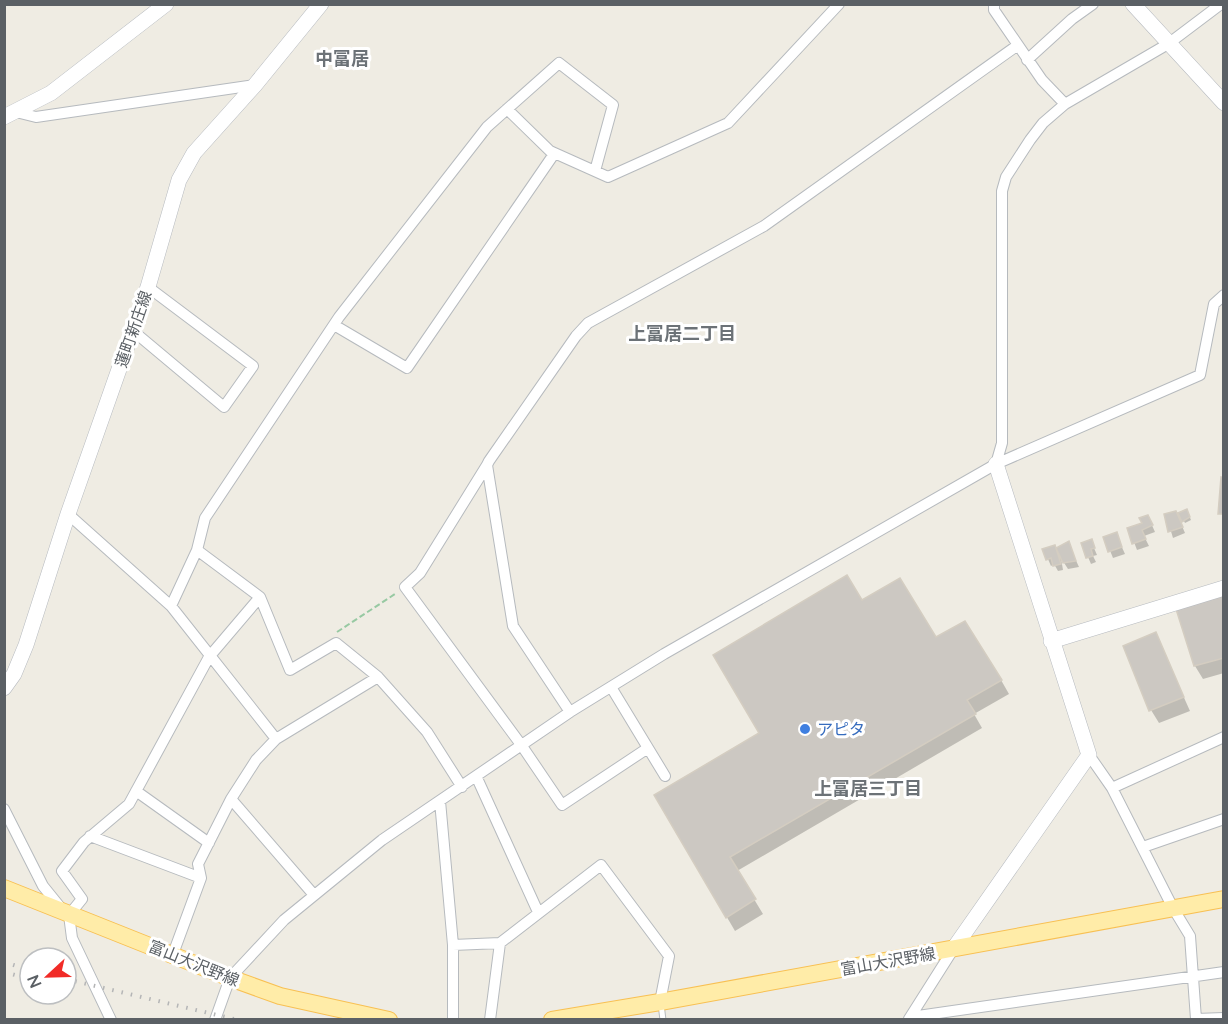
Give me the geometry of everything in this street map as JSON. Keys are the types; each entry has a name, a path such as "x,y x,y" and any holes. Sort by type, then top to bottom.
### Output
{"main road":[{"name":"富山大沢野線","path":"4,888 280,996 388,1020"},
{"name":"富山大沢野線","path":"552,1020 1224,899"}],"street":[{"path":"10,115 51,93 166,4"},
{"name":"蓮町新庄線","path":"4,688 14,674 26,645 68,514 148,287 179,180 194,153 255,85 321,4"},
{"path":"507,109 554,153 608,177 728,123 839,4"},
{"path":"994,4 1027,60 1065,104"},
{"path":"1027,60 1072,19 1093,4"},
{"path":"1133,4 1224,103"},
{"path":"1221,4 1168,44 1065,104 1043,123 1006,177 1002,191 1002,443 996,464 1089,755 1112,788 1173,908 1190,936 1196,1019 1224,1018"},
{"path":"648,748 562,805 522,746 405,588 420,573 487,465 588,322 764,226 1018,45"},
{"path":"171,606 197,550 205,518 334,325 487,127 559,63 613,105 595,171"},
{"path":"10,115 36,117 255,85"},
{"path":"334,325 407,368 554,153"},
{"path":"132,330 224,407 253,366 148,287"},
{"path":"215,1020 230,978 284,920 382,840 477,778 570,712 996,464 1200,375 1214,304 1224,295"},
{"path":"487,465 513,626 570,712"},
{"path":"68,514 171,606 276,740"},
{"path":"197,550 260,597 290,670 336,643 378,677 427,732 462,788"},
{"path":"1051,641 1224,588"},
{"path":"69,915 82,898 62,871 90,836 129,804 209,657 260,597"},
{"path":"173,954 201,878 198,864 231,799 256,760 276,740 378,677"},
{"path":"611,687 665,776"},
{"path":"1112,788 1224,737"},
{"path":"910,1018 954,948 1089,755"},
{"path":"477,778 538,912"},
{"path":"136,791 209,843"},
{"path":"231,799 314,895"},
{"path":"440,801 453,945 453,1020"},
{"path":"4,809 43,886 52,900 69,915 72,938 111,1020"},
{"path":"1143,847 1224,819"},
{"path":"90,836 201,878"},
{"path":"453,945 500,943 601,865 669,956 660,1002"},
{"path":"490,1020 500,943"},
{"path":"910,1018 1224,972"}],"lane":[{"path":"660,1002 663,1020"}],"path":[{"path":"336,643 335,634 405,588"}],"building":[{"path":"1221,477 1224,478 1224,514 1218,514"},
{"path":"1187,509 1190,517 1182,522 1178,513"},
{"path":"1176,511 1183,527 1168,532 1164,514"},
{"path":"1148,515 1153,525 1142,530 1146,539 1132,544 1127,528 1142,523 1139,518"},
{"path":"1117,532 1122,547 1108,552 1103,537"},
{"path":"1092,539 1095,548 1091,549 1093,556 1086,558 1081,543"},
{"path":"1069,541 1076,561 1063,563 1056,548"},
{"path":"1055,545 1061,564 1053,566 1051,558 1046,560 1042,549"},
{"path":"847,575 862,600 900,578 936,637 965,621 1002,680 967,700 976,714 730,857 756,899 726,918 654,795 759,733 713,655"},
{"path":"1224,594 1224,658 1194,666 1176,609"},
{"path":"1156,632 1184,697 1149,711 1123,646"}],"railway":[{"path":"4,962 18,966"},
{"path":"4,972 18,976"},
{"path":"78,982 238,1020"}],"place":[{"name":"アピタ","path":"805,729"}],"district":[{"name":"中冨居","path":"342,59"},
{"name":"上冨居二丁目","path":"682,334"},
{"name":"上冨居三丁目","path":"868,789"}]}
